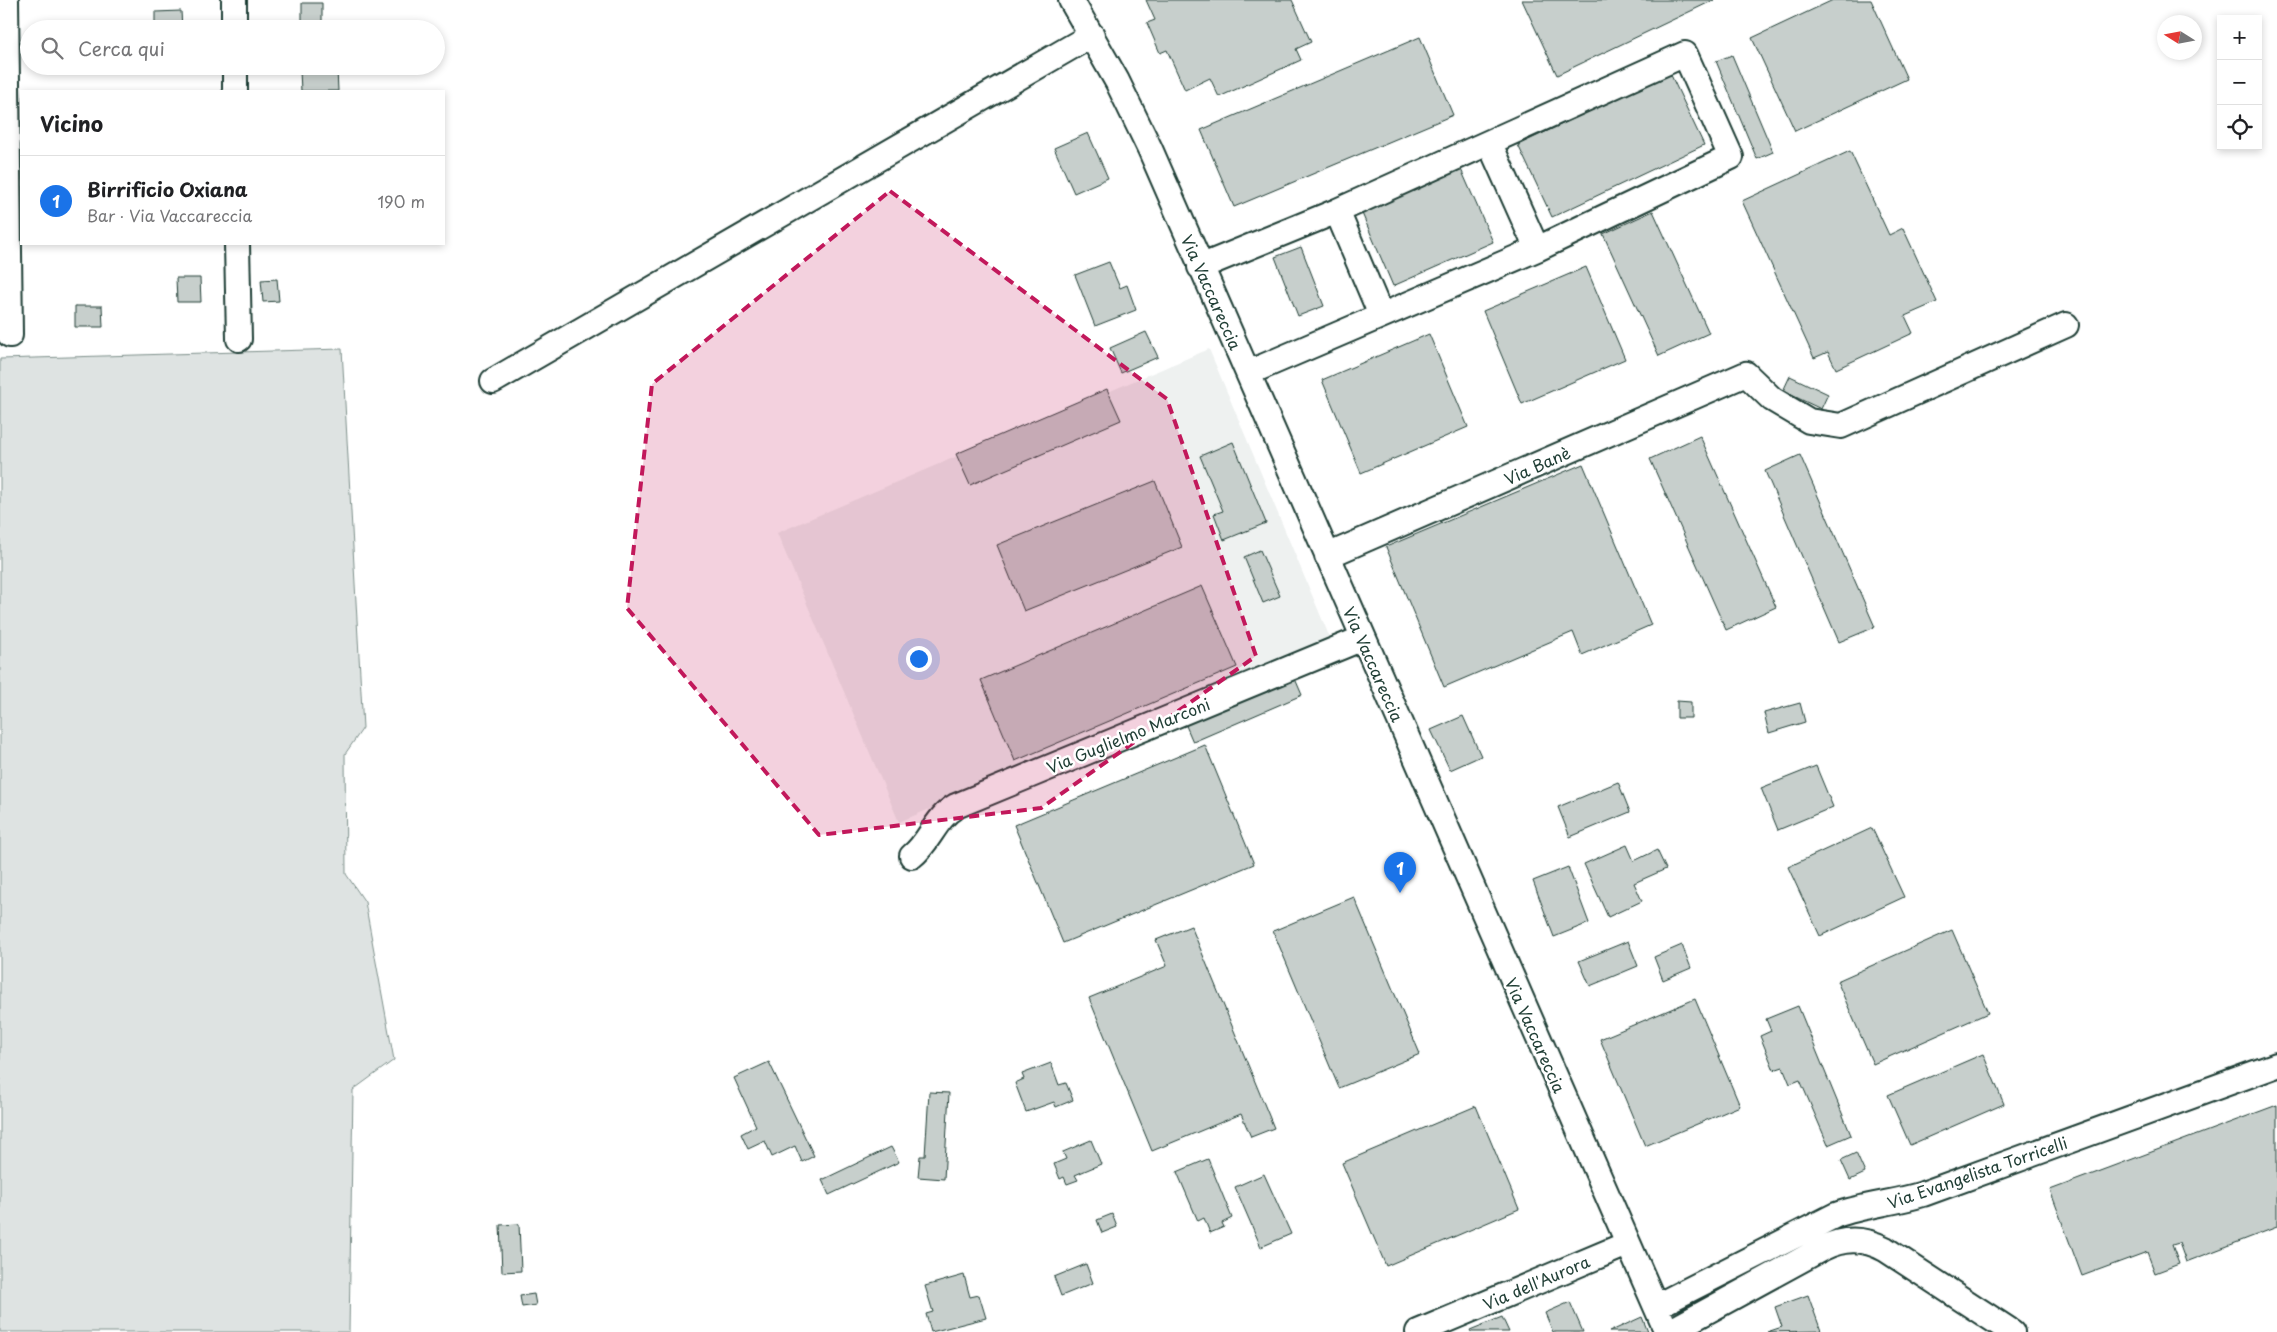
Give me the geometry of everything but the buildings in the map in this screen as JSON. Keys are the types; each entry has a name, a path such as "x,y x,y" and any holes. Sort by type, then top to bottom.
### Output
{"street":[{"path":"6,0 10,336"},
{"path":"234,0 234,20"},
{"name":"Via Vaccareccia","path":"1071,0 1092,35 1135,117 1627,1244 1668,1332"},
{"path":"493,380 1092,35"},
{"path":"1200,267 1337,211 1490,144 1685,54 1731,157 1537,249 1248,373"},
{"path":"235,75 235,90"},
{"path":"1490,144 1537,249"},
{"path":"1337,211 1380,316"},
{"path":"238,245 239,339"},
{"name":"Via Banè","path":"1327,556 1746,374 1772,399 1809,421 1841,426 2066,325"},
{"name":"Via Guglielmo Marconi","path":"912,856 922,847 939,820 956,806 1363,638"},
{"name":"Via Evangelista Torricelli","path":"1657,1306 1836,1215 1858,1208 1912,1198 2277,1065"},
{"path":"1668,1332 1823,1248 1835,1242 1850,1239 1868,1242 1885,1249 2012,1332"},
{"name":"Via dell'Aurora","path":"1418,1332 1627,1244"}],"highlighted area":[{"path":"890,191 1167,399 1256,656 1041,808 819,835 627,608 652,384"}],"shaded area":[{"path":"342,349 363,728 345,754 346,874 365,902 394,1060 353,1090 349,1332 0,1332 0,359"},
{"path":"1209,349 1330,638 899,822 777,533"}],"place":[{"name":"Birrificio Oxiana","path":"1400,893"}]}
